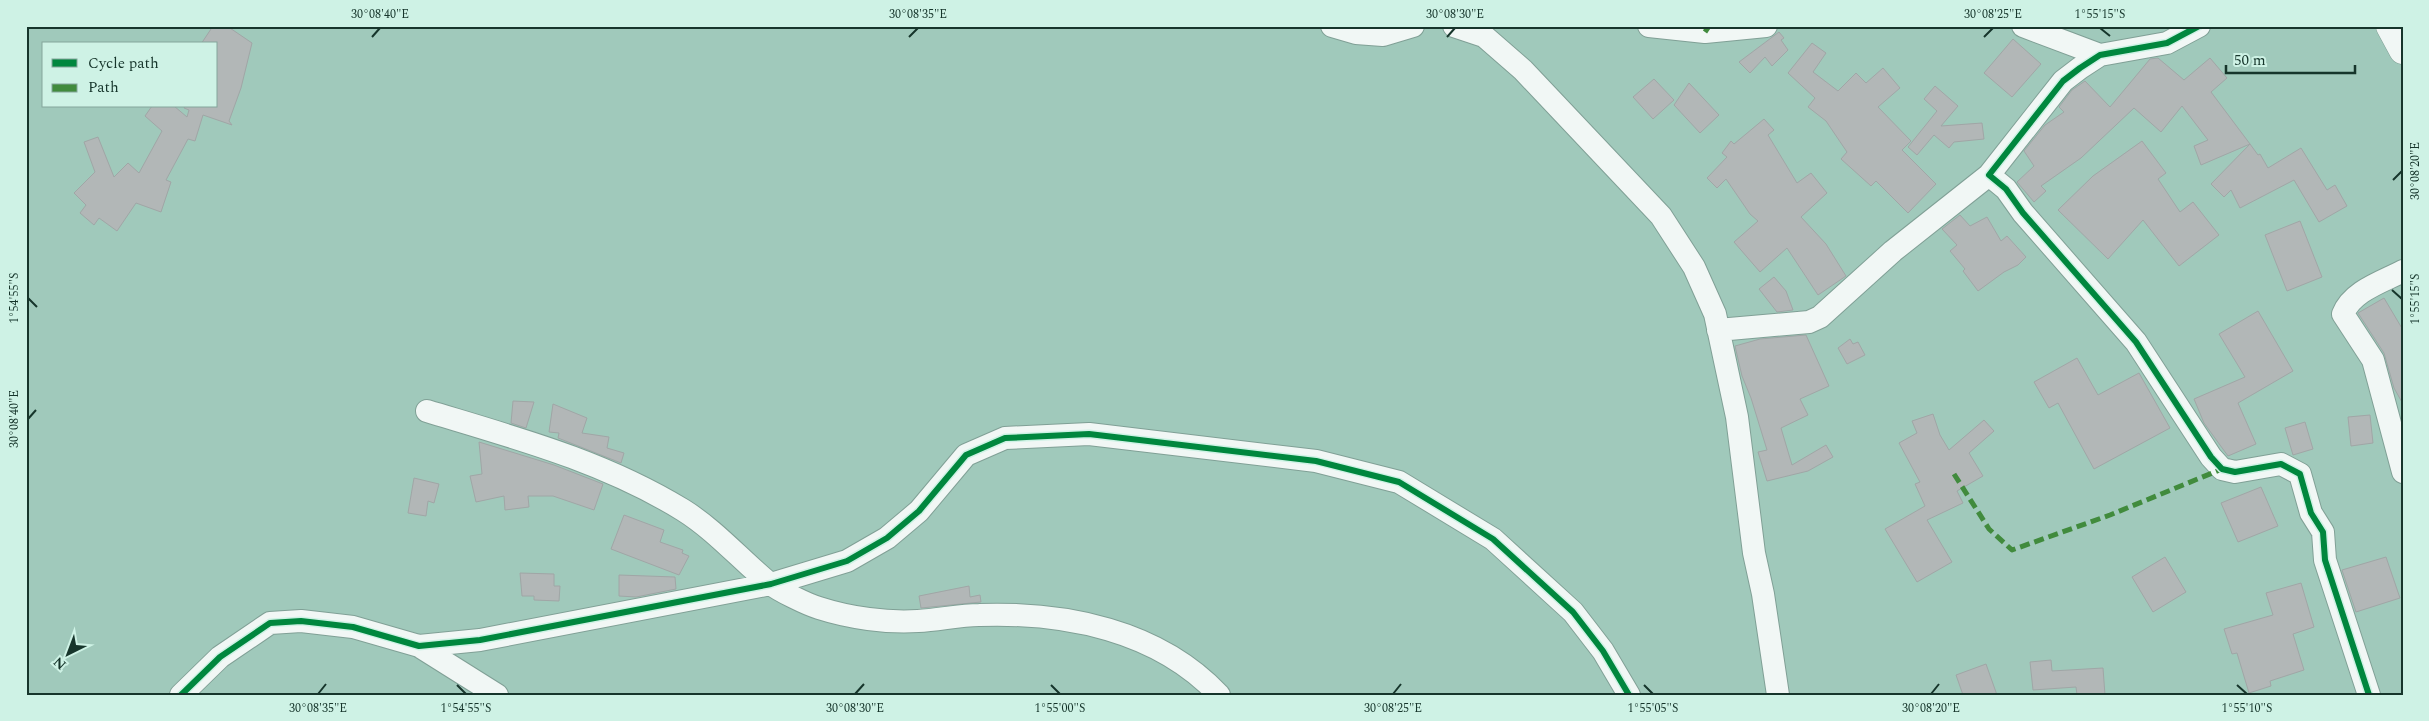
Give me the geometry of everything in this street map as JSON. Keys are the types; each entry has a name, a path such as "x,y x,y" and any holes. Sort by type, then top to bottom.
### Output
{"main road":[{"path":"2390,26 2403,50"}],"street":[{"path":"1332,26 1356,33 1383,35 1413,26"},
{"path":"1454,26 1484,36 1523,70 1662,216 1694,267 1715,314 1737,417 1754,553 1763,594 1778,695"},
{"path":"1649,26 1705,32 1766,26"},
{"path":"2023,26 2100,55"},
{"path":"1718,330 1809,322 1820,317 1893,251 1989,174 2063,81 2100,55 2168,43 2199,26"},
{"path":"1989,174 2006,189 2023,213 2136,342 2211,457 2222,469 2235,472 2281,464 2300,474 2311,513 2323,532 2325,560 2369,695"},
{"path":"2403,271 2362,292 2347,304 2343,314 2373,360 2403,472"},
{"path":"427,411 573,456 631,480 685,511 724,541 771,584 818,608 860,618 918,621 977,615 1033,615 1106,628 1161,649 1209,684 1219,695"},
{"path":"419,646 480,640 771,584 847,560 887,538 919,511 966,455 1005,438 1089,434 1316,461 1399,482 1493,539 1573,612 1603,651 1629,695"},
{"path":"181,695 220,657 270,623 301,621 354,627 419,646 497,695"}],"building":[{"path":"213,26 227,26 252,43 241,88 229,121 232,125 203,115 195,141 188,139 166,180 171,182 161,212 136,203 117,231 99,218 94,225 80,213 86,205 74,193 95,172 84,142 98,137 114,177 128,163 139,173 162,131 145,116 151,108 176,108 187,117 189,110 184,108 218,108 218,42 202,42"},
{"path":"1779,32 1784,38 1781,40 1788,50 1772,66 1765,57 1750,73 1739,62"},
{"path":"2013,39 2041,64 2012,97 1984,73"},
{"path":"1812,43 1826,53 1813,72 1838,91 1856,73 1866,83 1883,68 1900,88 1878,107 1911,141 1902,150 1936,184 1908,213 1876,181 1871,186 1841,159 1847,152 1826,121 1808,107 1815,98 1788,73"},
{"path":"2158,58 2184,80 2210,58 2227,78 2211,92 2250,144 2201,165 2194,146 2208,140 2182,106 2161,132 2134,108 2081,158 2041,186 2046,191 2034,202 2017,182 2034,166 2024,151 2045,125 2064,112 2059,107 2072,90 2085,81 2110,107 2150,59"},
{"path":"1654,79 1674,100 1653,119 1633,97"},
{"path":"1689,83 1719,115 1700,133 1674,105"},
{"path":"1935,86 1958,106 1941,126 1982,123 1984,139 1954,142 1949,148 1934,135 1917,155 1908,147 1937,111 1924,99"},
{"path":"1764,119 1774,130 1768,135 1797,183 1811,173 1827,193 1801,217 1826,244 1846,276 1818,295 1787,248 1760,272 1734,242 1758,221 1750,214 1726,179 1717,188 1707,178 1727,157 1722,153 1731,141 1734,144"},
{"path":"2142,141 2166,173 2158,179 2180,212 2193,202 2219,235 2179,266 2143,220 2108,259 2058,210 2093,176"},
{"path":"2250,144 2258,155 2260,154 2268,168 2301,148 2327,190 2335,185 2347,206 2319,222 2294,180 2240,208 2231,190 2224,197 2211,184"},
{"path":"1960,215 1970,226 1987,217 2001,241 2007,236 2026,257 2018,265 2004,272 1978,291 1963,271 1965,269 1950,251 1957,245 1942,229"},
{"path":"2300,221 2322,277 2287,291 2265,235"},
{"path":"1774,277 1786,291 1793,310 1777,312 1759,289"},
{"path":"2384,298 2403,330 2403,404 2394,388 2384,353 2358,313"},
{"path":"2258,311 2293,371 2238,403 2256,444 2228,456 2204,423 2194,399 2245,377 2219,334"},
{"path":"1806,335 1829,386 1800,399 1808,415 1781,428 1792,465 1826,445 1833,457 1808,471 1767,481 1758,452 1767,450 1742,376 1735,346 1760,339"},
{"path":"1850,339 1853,344 1858,342 1865,355 1847,364 1838,348"},
{"path":"2077,358 2098,395 2139,373 2170,428 2094,469 2058,403 2049,408 2034,382"},
{"path":"513,401 534,402 526,428 511,423"},
{"path":"553,404 587,418 582,433 609,437 607,448 624,453 621,463 558,438 559,433 549,432"},
{"path":"1933,414 1940,435 1949,450 1984,420 1994,431 1969,453 1983,476 1957,491 1963,503 1927,520 1952,562 1917,582 1885,529 1925,506 1915,484 1920,482 1899,443 1917,433 1912,421"},
{"path":"2370,415 2373,443 2351,446 2348,417"},
{"path":"2305,422 2313,449 2293,455 2285,428"},
{"path":"479,442 554,465 603,484 594,510 553,496 528,496 529,507 505,510 504,496 476,502 470,476 482,474"},
{"path":"414,478 439,484 434,503 428,501 426,516 408,513"},
{"path":"2261,487 2278,526 2238,542 2221,503"},
{"path":"624,515 664,530 660,542 683,550 682,553 689,556 679,575 611,549"},
{"path":"2165,557 2186,592 2153,612 2132,577"},
{"path":"2386,557 2400,598 2356,612 2342,570"},
{"path":"520,573 554,574 554,586 560,586 559,601 534,600 534,596 522,596"},
{"path":"619,575 675,577 676,589 636,597 619,596"},
{"path":"2301,583 2314,627 2293,634 2304,670 2270,681 2271,686 2249,693 2237,653 2232,654 2224,629 2273,615 2266,593"},
{"path":"969,586 970,597 980,595 981,602 921,608 919,596"},
{"path":"2051,660 2052,671 2103,668 2105,695 2077,695 2076,687 2033,690 2030,662"},
{"path":"1986,664 1997,695 1963,695 1956,675"}],"marked path":[{"path":"1705,32 1709,26"},
{"path":"1954,474 1989,529 2012,550 2110,515 2222,469"}],"cycle path":[{"path":"2199,26 2167,43 2100,55 2080,68 2063,81 1989,175 2006,189 2023,213 2136,342 2211,457 2222,469 2235,472 2281,464 2300,474 2311,513 2323,532 2325,560 2369,695"},
{"path":"181,695 220,657 270,623 301,621 353,627 419,646 480,640 771,584 847,561 887,538 919,511 966,455 1005,438 1089,434 1316,461 1399,482 1493,539 1573,612 1603,651 1629,695"}]}
